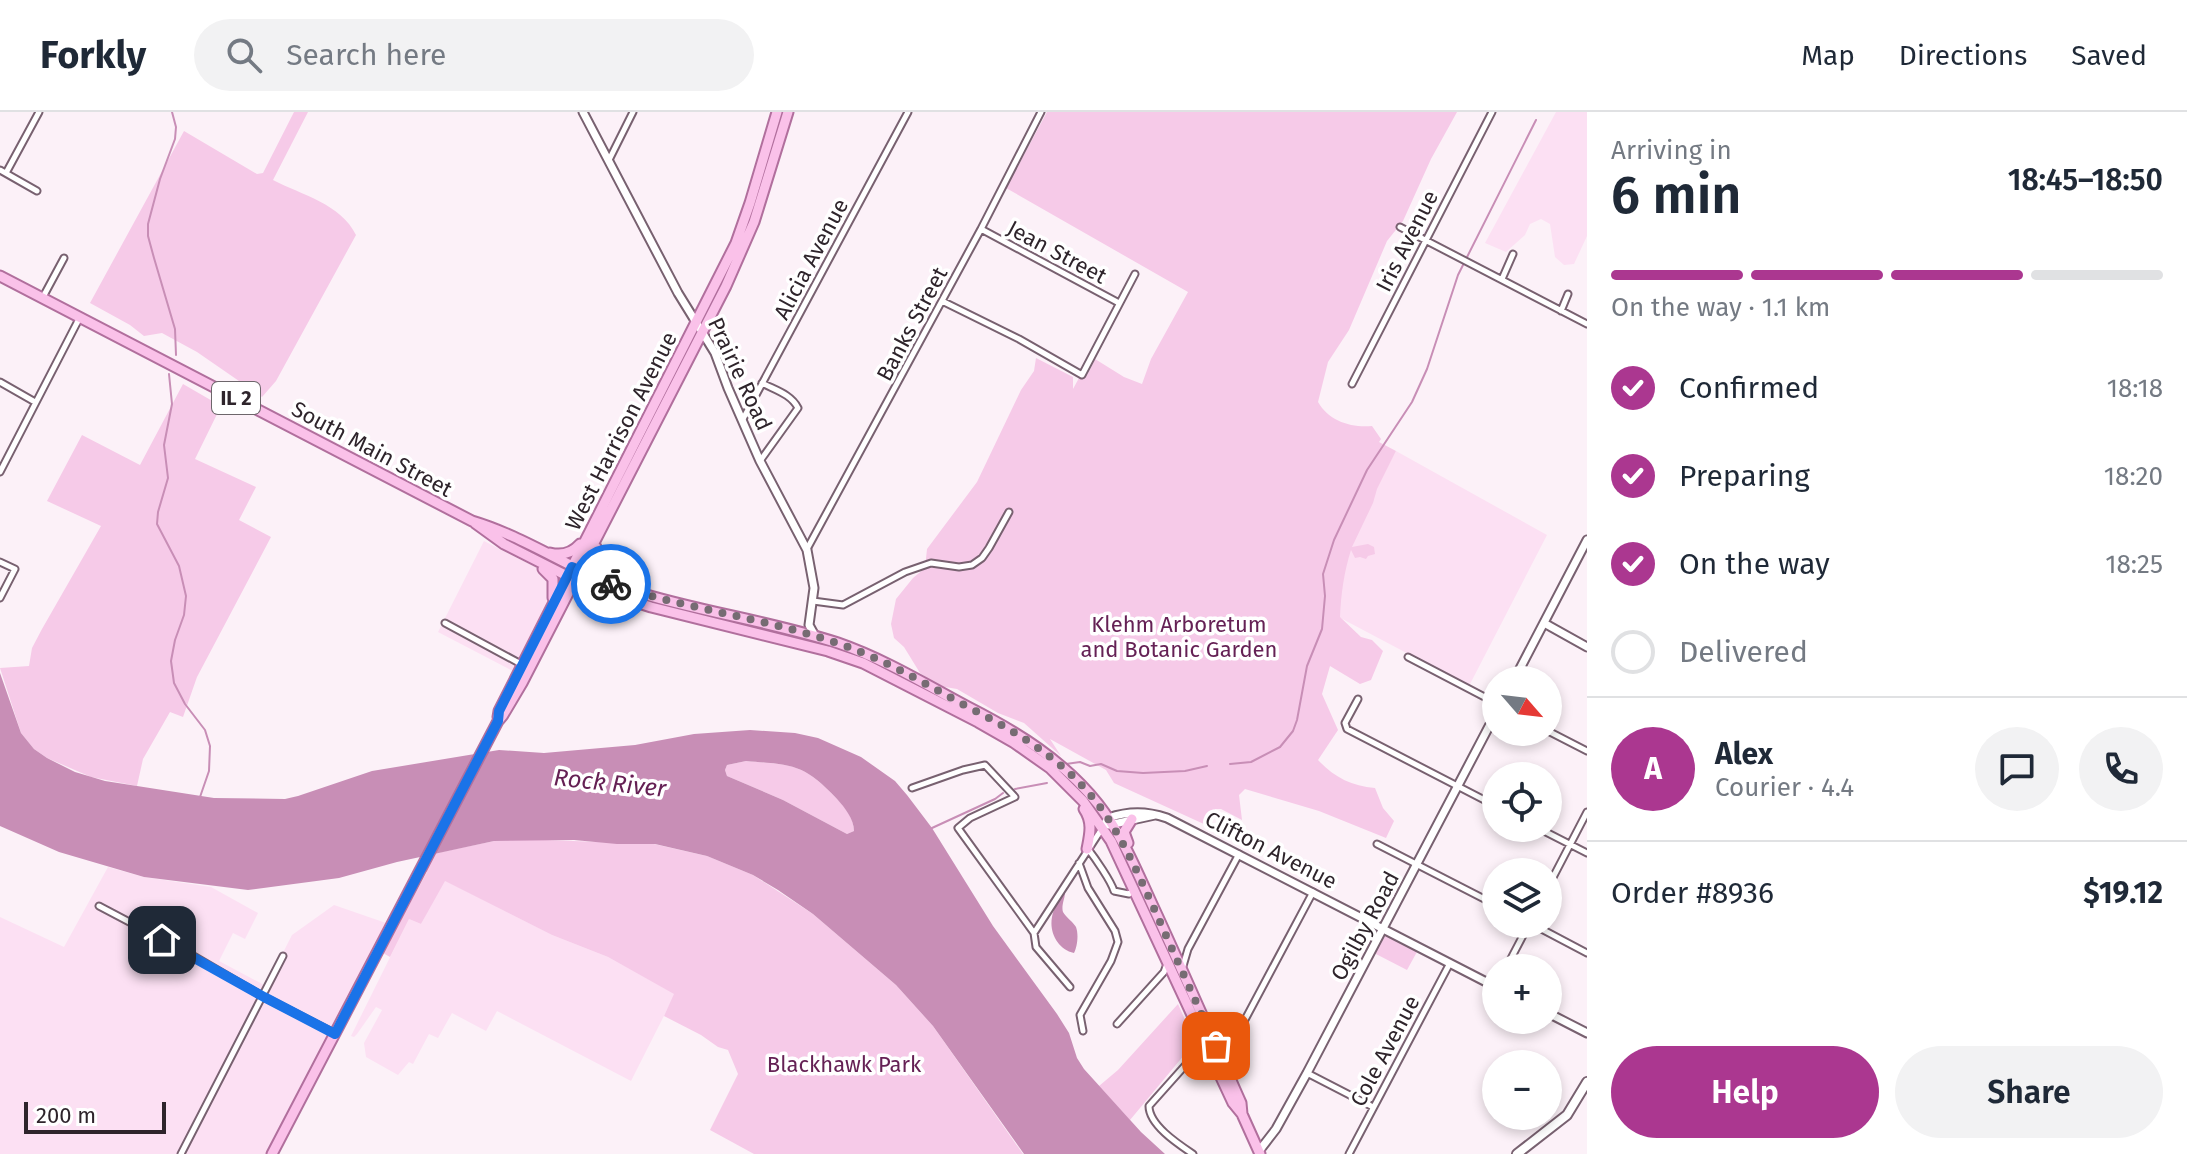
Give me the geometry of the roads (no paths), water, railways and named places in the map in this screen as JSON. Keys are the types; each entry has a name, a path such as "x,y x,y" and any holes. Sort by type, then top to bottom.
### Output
{"main road":[{"name":"West Harrison Avenue","path":"272,1154 503,715 697,322 741,230 777,112"},
{"name":"West Harrison Avenue","path":"528,665 548,613 604,525 744,247 788,112"},
{"name":"South Main Street","path":"0,276 472,521 510,534 540,550 573,574 841,644 903,671 1026,739 1065,768 1097,802 1167,960 1180,975 1216,1046 1241,1103 1242,1114 1257,1153"},
{"path":"540,550 557,555 578,546 623,468"},
{"name":"South Main Street","path":"472,521 487,533 602,591 651,607 845,656 895,678 1025,750 1050,768 1107,823 1138,873 1173,950 1203,1037 1233,1103 1242,1114"},
{"path":"604,525 595,554 600,571 609,578 672,602"},
{"path":"487,533 497,544 551,576 554,586 548,613"},
{"path":"528,665 543,650 570,600 585,590 602,591"},
{"path":"1025,750 1087,812 1091,829 1087,849"},
{"path":"1132,819 1124,832 1138,873"},
{"path":"1517,1154 1567,1115 1587,1082"}],"street":[{"path":"37,191 3,172 39,112"},
{"name":"Prairie Road","path":"583,112 678,293 715,353 760,461 807,550 813,601 808,617"},
{"path":"608,160 633,112"},
{"name":"Alicia Avenue","path":"742,420 908,112"},
{"name":"Banks Street","path":"807,550 1041,112"},
{"name":"Iris Avenue","path":"1352,384 1492,112"},
{"path":"1400,227 1587,324"},
{"name":"Jean Street","path":"981,229 1119,303"},
{"path":"1502,279 1513,254"},
{"path":"43,297 64,258"},
{"path":"942,301 1082,375 1135,274"},
{"path":"1561,311 1568,294"},
{"path":"0,472 80,317"},
{"path":"0,382 35,402"},
{"path":"760,461 798,408 786,395 762,383"},
{"path":"813,601 843,605 905,572 931,563 959,567 972,565 989,548 1009,512"},
{"path":"1521,666 1587,540"},
{"path":"0,562 15,569 0,598"},
{"path":"790,630 800,628 808,617"},
{"path":"808,617 810,630 816,637"},
{"path":"445,623 528,665"},
{"path":"1544,623 1587,647"},
{"path":"1408,657 1482,696"},
{"path":"1358,699 1345,723 1347,729 1482,799"},
{"path":"1562,738 1587,751"},
{"name":"Ogilby Road","path":"1257,1153 1276,1129 1307,1073 1482,739"},
{"path":"912,788 985,765 1015,797 970,818 958,828 1034,933 1036,947 1070,987"},
{"name":"Clifton Avenue","path":"1107,823 1138,812 1156,814 1177,822 1482,980"},
{"path":"1562,860 1587,812"},
{"path":"1034,933 1107,823 1156,814"},
{"path":"1562,840 1587,853"},
{"path":"1377,844 1482,898"},
{"path":"1087,849 1113,885 1114,891 1129,894 1135,889"},
{"path":"1159,976 1180,975 1188,949 1239,854"},
{"path":"1079,863 1088,888 1115,931 1118,942 1111,961 1080,1015 1083,1031"},
{"path":"1226,1068 1232,1044 1313,892"},
{"path":"99,906 335,1034"},
{"path":"1558,938 1587,953"},
{"path":"1173,950 1181,952 1188,949"},
{"path":"181,1154 283,956"},
{"path":"1117,1024 1166,969 1167,960"},
{"name":"Cole Avenue","path":"1349,1154 1450,963"},
{"path":"1562,1020 1587,1033"},
{"path":"1193,1154 1151,1118 1149,1106 1193,1057 1203,1037"},
{"path":"1216,1046 1227,1048 1232,1044"},
{"path":"1193,1057 1200,1055 1213,1059"},
{"path":"1307,1073 1373,1107"}],"water":[{"name":"Rock River","path":"0,673 21,733 34,749 47,758 75,772 105,781 214,798 285,799 372,771 499,750 544,753 750,730 818,738 861,757 895,781 907,795 932,828 993,926 1057,1014 1084,1069 1165,1154 1024,1154 933,1026 896,985 813,914 778,890 753,875 707,856 655,844 574,840 494,841 339,878 248,890 144,877 59,852 0,826","holes":["746,761 786,765 815,778 846,810 854,831 847,834 783,800 727,776 727,765"]},
{"path":"1062,893 1065,893 1063,912 1077,930 1074,953 1059,944 1052,929 1053,914"}],"waterway":[{"path":"172,112 175,139 160,179 148,224 148,236 175,329 176,355"},
{"path":"1230,764 1251,762 1280,747 1293,731 1307,666 1322,629 1323,574 1334,540 1367,470 1412,402 1427,369 1458,275 1536,120"},
{"path":"169,374 172,404 164,445 168,478 157,524 179,566 186,596 171,661 174,683 205,730 210,746 209,771 200,797"},
{"path":"1066,764 1101,764 1117,771 1143,773 1185,771 1207,766"},
{"path":"1015,789 1047,783"},
{"path":"932,828 1003,793"}],"park label":[{"name":"Klehm Arboretum and Botanic Garden","path":"1179,636"},
{"name":"Blackhawk Park","path":"844,1064"}]}
